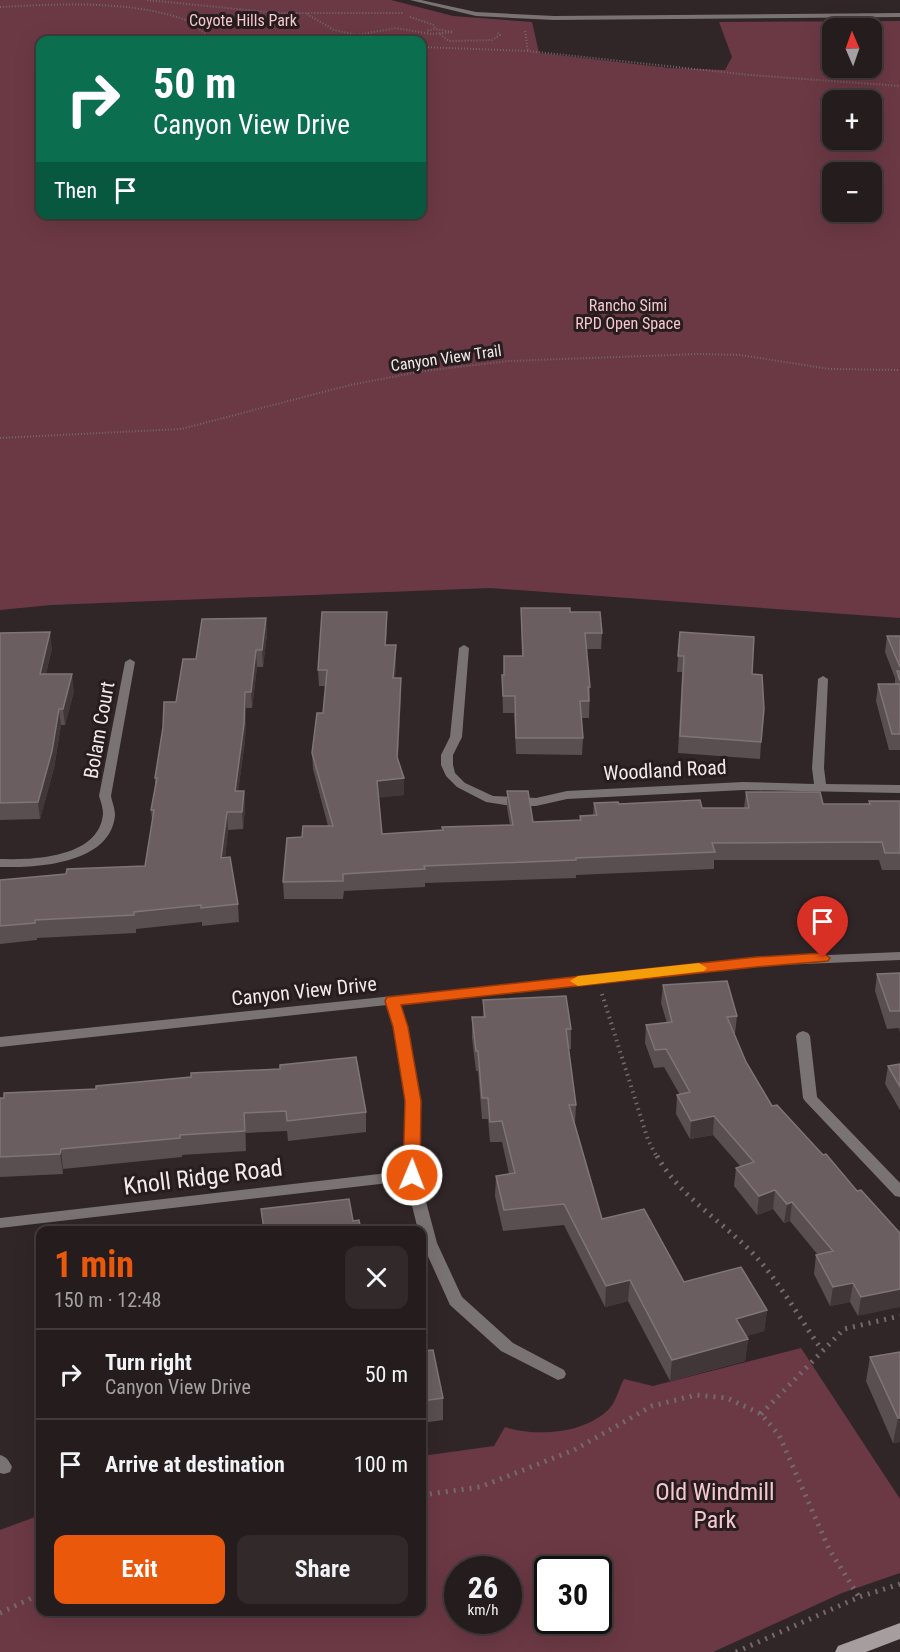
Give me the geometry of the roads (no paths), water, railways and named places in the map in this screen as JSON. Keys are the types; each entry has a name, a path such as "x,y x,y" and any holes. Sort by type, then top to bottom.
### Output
{"main road":[{"path":"844,1652 900,1630"}],"street":[{"path":"413,0 476,14 554,18 900,15"},
{"name":"Woodland Road","path":"464,648 456,737 447,755 447,765 450,774 472,792 511,802 536,802 567,795 681,788 820,786 900,789"},
{"name":"Bolam Court","path":"0,863 47,863 85,848 105,829 109,814 105,796 130,662"},
{"path":"820,786 818,768 823,679"},
{"name":"Canyon View Drive","path":"0,1042 756,962 900,956"},
{"path":"392,1001 401,1027 413,1101 412,1175 425,1226"},
{"path":"803,1036 810,1098 900,1192"},
{"name":"Knoll Ridge Road","path":"0,1223 412,1175"},
{"path":"426,1231 429,1243 456,1301 507,1347 558,1374"}],"park label":[{"name":"Coyote Hills Park","path":"243,20"},
{"name":"Rancho Simi RPD Open Space","path":"628,314"},
{"name":"Old Windmill Park","path":"715,1506"}]}
